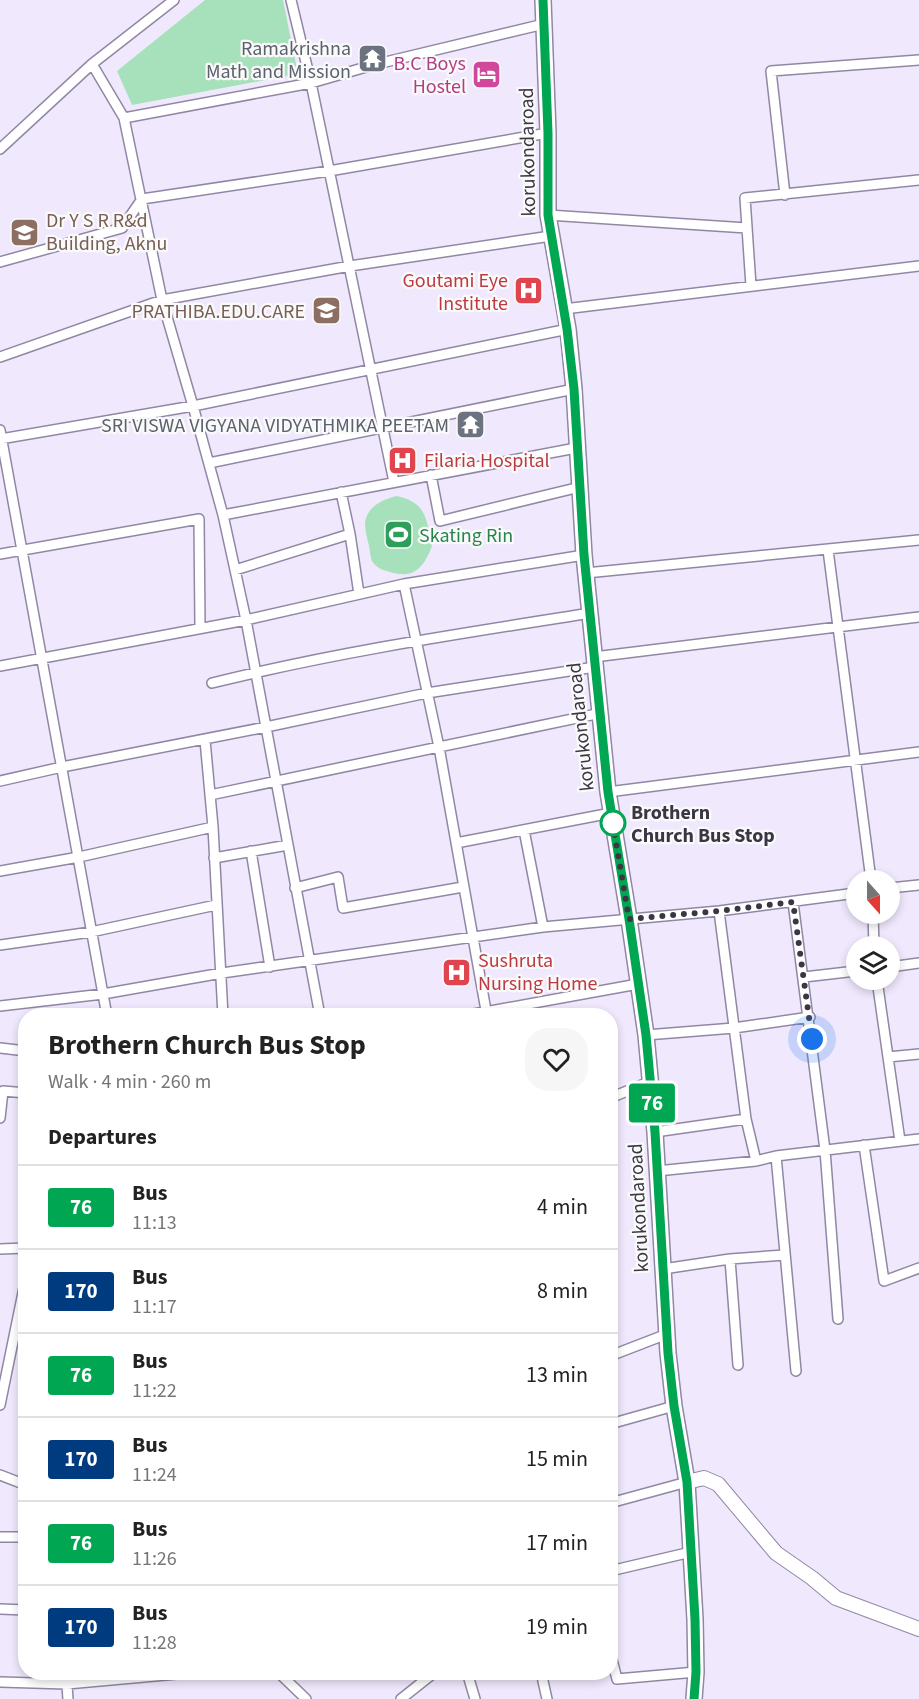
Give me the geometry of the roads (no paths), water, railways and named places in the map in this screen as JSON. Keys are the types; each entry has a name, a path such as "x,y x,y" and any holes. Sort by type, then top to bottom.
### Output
{"main road":[{"name":"korukondaroad","path":"543,0 548,133 548,215 567,329 574,389 584,555 608,792 646,1035 655,1132 667,1334 674,1406 687,1482 696,1672 694,1699"},
{"path":"687,1482 704,1478 718,1484 776,1552 836,1598 919,1629"}],"street":[{"path":"0,149 92,64 174,0"},
{"path":"291,0 311,83 394,482"},
{"path":"124,118 311,83 373,65 544,24"},
{"path":"785,195 771,71 919,60"},
{"path":"92,64 124,118 162,300 223,515 246,620 318,1008"},
{"path":"0,262 122,228 142,199 329,171 548,133"},
{"path":"751,286 745,198 919,180"},
{"path":"548,215 747,228"},
{"path":"0,357 162,300 350,266 551,236"},
{"path":"564,309 919,266"},
{"path":"106,1008 1,436 193,406 567,329"},
{"path":"209,463 574,389"},
{"path":"223,515 576,448"},
{"path":"431,475 440,521 579,487"},
{"path":"341,492 359,594"},
{"path":"0,554 199,519 200,627"},
{"path":"235,570 350,534"},
{"path":"586,573 919,540"},
{"path":"828,550 870,870"},
{"path":"0,666 246,620 404,584 584,555"},
{"path":"404,584 439,747 485,1008"},
{"path":"212,683 256,672 416,641 591,613"},
{"path":"0,781 427,693 595,662 919,617"},
{"path":"210,795 601,714"},
{"path":"205,740 213,826 223,1008"},
{"path":"608,792 919,752"},
{"path":"456,843 611,813"},
{"path":"0,871 79,857 213,826"},
{"path":"524,830 543,927"},
{"path":"214,858 288,845"},
{"path":"251,851 270,967"},
{"path":"296,888 338,878 343,908 463,887"},
{"path":"900,887 919,885"},
{"path":"0,1006 103,994 222,974 543,927 719,911 846,894"},
{"path":"793,902 810,1017 825,1150 838,1319"},
{"path":"0,945 91,932 216,905"},
{"path":"719,911 746,1119 756,1161"},
{"path":"900,966 919,963"},
{"path":"804,977 846,972"},
{"path":"512,1008 638,984"},
{"path":"878,990 900,1141"},
{"path":"646,1035 734,1028 810,1017"},
{"path":"0,1048 18,1050"},
{"path":"888,1057 919,1053"},
{"path":"618,1095 649,1083"},
{"path":"0,1119 3,1091 18,1092"},
{"path":"655,1132 746,1119"},
{"path":"657,1171 756,1161 776,1156 919,1139"},
{"path":"864,1145 884,1281 919,1268"},
{"path":"776,1156 796,1371"},
{"path":"0,1249 18,1248"},
{"path":"663,1269 730,1259 784,1255"},
{"path":"730,1259 738,1365"},
{"path":"0,1405 18,1317"},
{"path":"618,1353 667,1334"},
{"path":"618,1422 674,1406"},
{"path":"0,1475 18,1482"},
{"path":"618,1501 687,1482"},
{"path":"0,1537 18,1536"},
{"path":"618,1569 691,1552"},
{"path":"0,1609 18,1610"},
{"path":"618,1679 696,1672"},
{"path":"67,1680 68,1699"},
{"path":"0,1682 67,1684 111,1680"},
{"path":"286,1680 306,1699"},
{"path":"401,1699 425,1680"},
{"path":"469,1680 475,1699"},
{"path":"543,1680 547,1699"}],"place":[{"name":"Ramakrishna Math and Mission","path":"372,59"},
{"name":"B.C Boys Hostel","path":"487,74"},
{"name":"Dr Y S R R&d Building, Aknu","path":"25,232"},
{"name":"Goutami Eye Institute","path":"529,291"},
{"name":"PRATHIBA.EDU.CARE","path":"326,311"},
{"name":"SRI VISWA VIGYANA VIDYATHMIKA PEETAM","path":"470,425"},
{"name":"Filaria Hospital","path":"403,460"},
{"name":"Skating Rin","path":"398,535"},
{"name":"Brothern Church Bus Stop","path":"613,823"},
{"name":"Sushruta Nursing Home","path":"457,972"}]}
